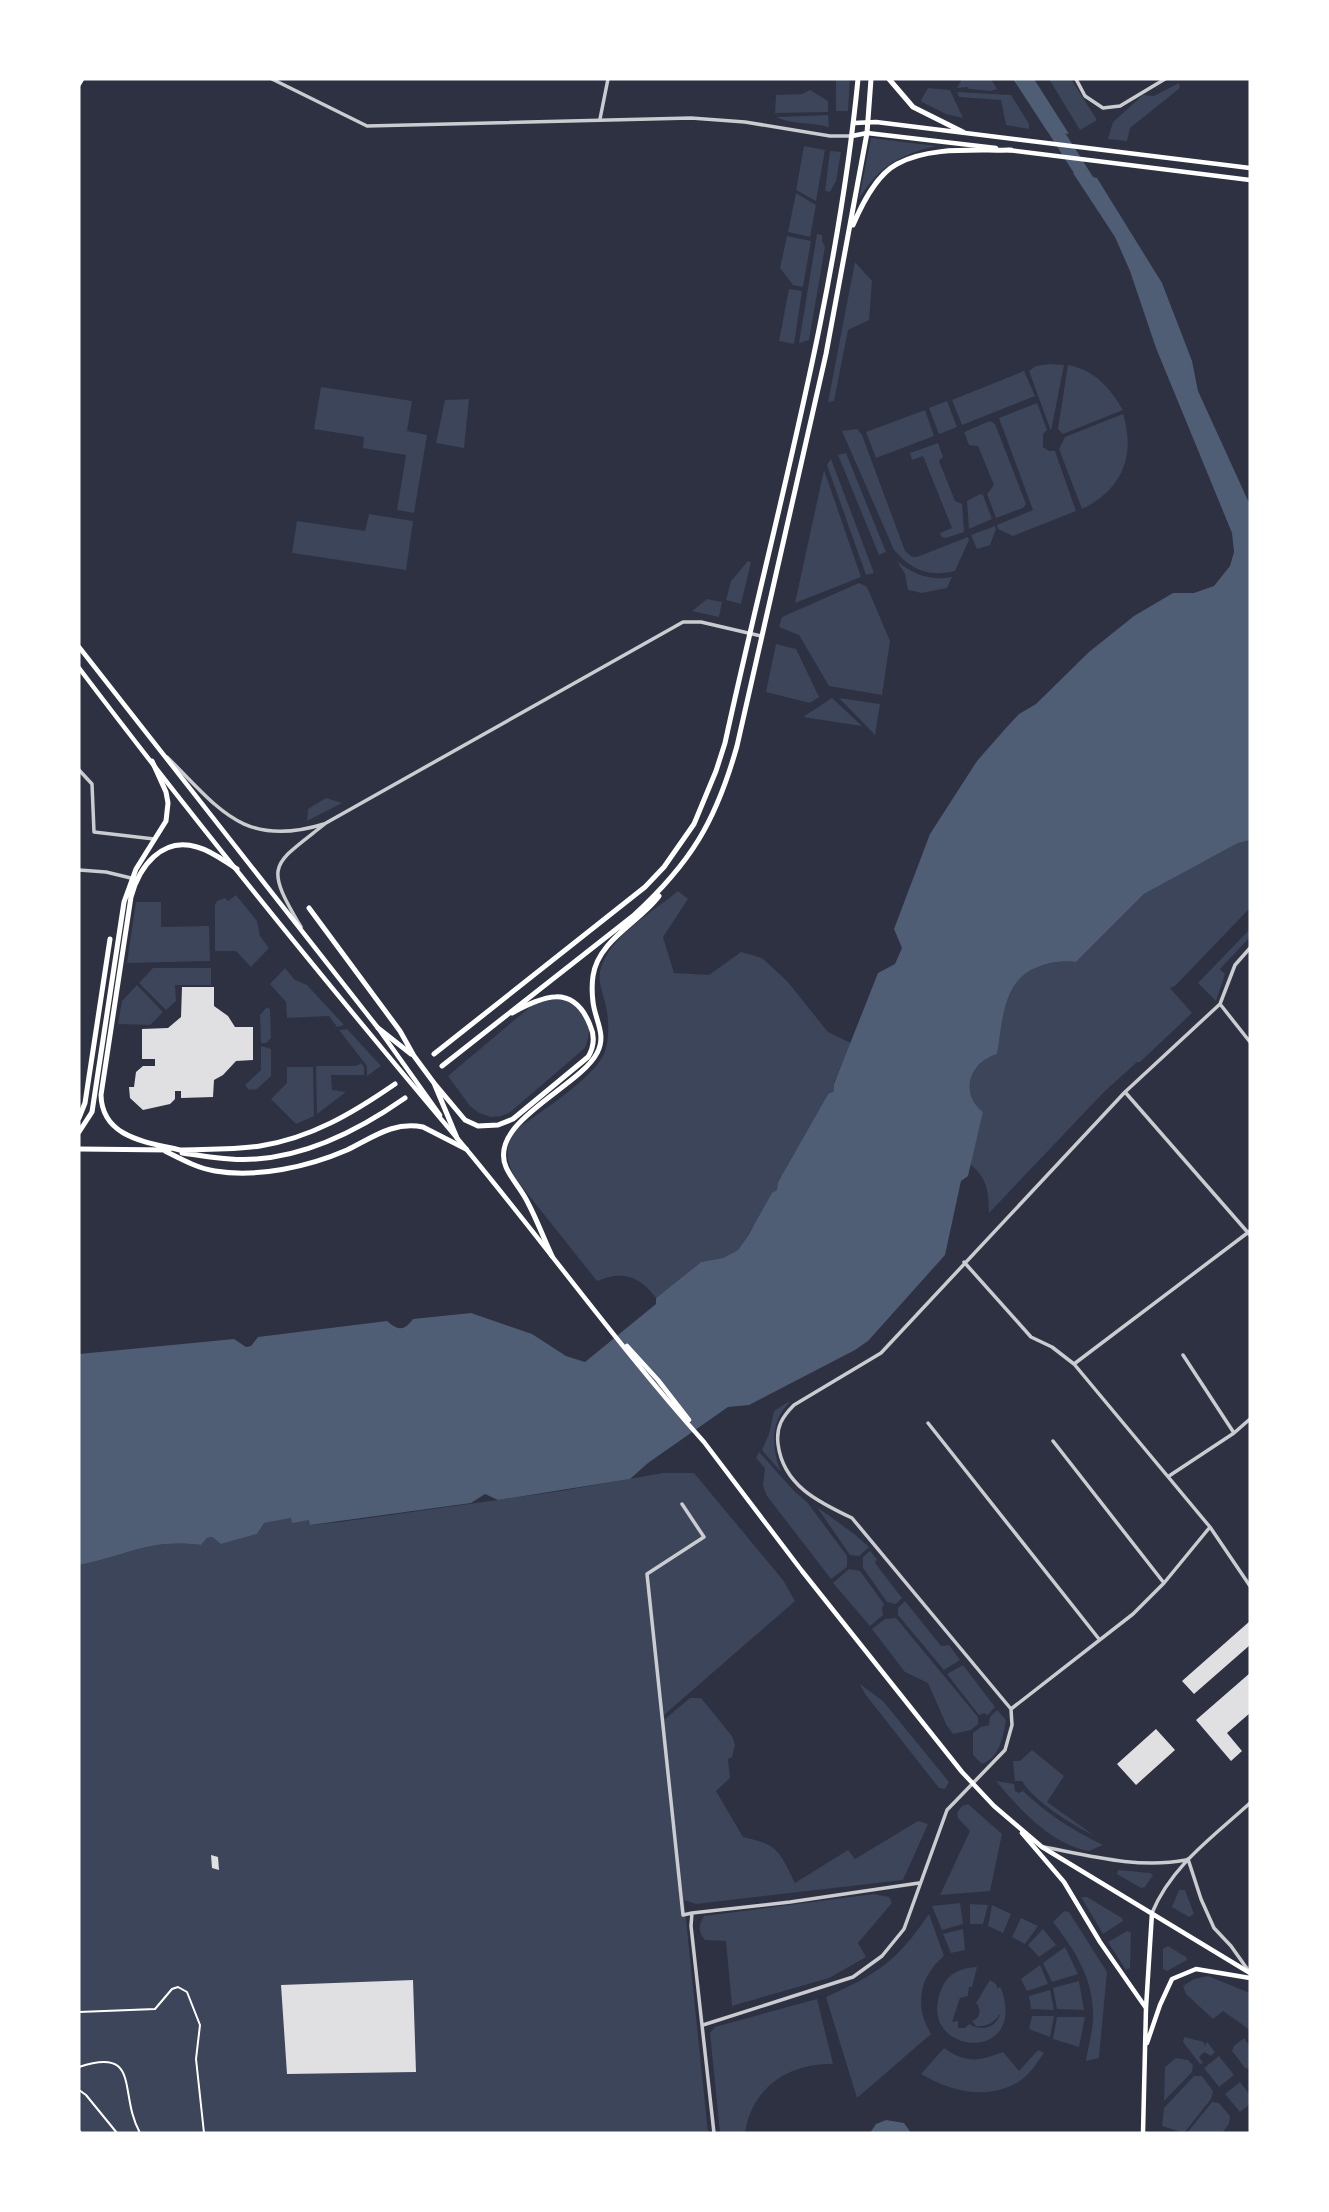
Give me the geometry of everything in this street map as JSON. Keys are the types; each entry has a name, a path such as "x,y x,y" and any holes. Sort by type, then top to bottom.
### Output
{"main road":[{"path":"79,84 82,79"},
{"path":"434,1054 645,887 681,845 694,824 716,771 816,352 854,123 858,79"},
{"path":"552,1256 528,1203 506,1167 503,1156 506,1144 510,1133 522,1120 590,1065 599,1050 602,1035 593,1003 593,975 597,961 605,947 650,908 708,828 722,795 737,746 826,354 867,133 871,79"},
{"path":"889,79 913,107 963,132"},
{"path":"854,123 868,121 1045,141 1250,168"},
{"path":"852,136 867,133 1250,180"},
{"path":"848,234 873,188 895,165 934,153 1011,150"},
{"path":"79,647 378,1028 457,1138"},
{"path":"79,668 237,869 466,1149 645,1374 704,1442 802,1571 973,1784 1042,1847 1250,1975"},
{"path":"111,709 121,702"},
{"path":"79,1132 93,1112 121,917 134,878 166,821 168,803 152,761"},
{"path":"180,1150 125,1135 114,1128 107,1118 102,1102 134,878 153,856 176,845 198,847 237,869"},
{"path":"442,1066 634,916 671,879"},
{"path":"309,908 400,1031 434,1083 466,1120 478,1126 498,1125 513,1119 588,1057 591,1051 593,1031 588,1019 581,1006 568,998 539,998 497,1021"},
{"path":"79,1118 85,1103 110,939"},
{"path":"378,1028 414,1056"},
{"path":"434,1083 457,1138"},
{"path":"79,1149 180,1150 258,1146 292,1139 337,1121 396,1084"},
{"path":"162,1150 233,1159 293,1153 352,1131 405,1098"},
{"path":"162,1150 216,1172 266,1171 326,1158 387,1129 410,1125 423,1127 466,1149"},
{"path":"1013,1822 1064,1882 1100,1942 1146,2008"},
{"path":"1143,2133 1146,2008 1152,1913"},
{"path":"1145,2050 1172,1979 1196,1969 1250,1975"}],"street":[{"path":"272,79 367,126 691,118 745,122 830,136 852,136"},
{"path":"600,119 608,79"},
{"path":"1076,79 1085,96 1103,108 1120,106 1165,79"},
{"path":"310,943 284,898 277,881 277,870 285,856 326,824 683,622 701,622 761,636"},
{"path":"155,744 217,807 246,825 277,833 306,830 326,824"},
{"path":"79,770 92,784 94,832 156,839"},
{"path":"79,870 134,878"},
{"path":"703,2025 853,1977 882,1956 904,1928 947,1810 1005,1751 1012,1725 1011,1709 852,1518 822,1503 789,1476 780,1459 777,1433 783,1416 794,1405 881,1353 1125,1092 1220,1004 1235,965 1250,948"},
{"path":"1220,1004 1250,1042"},
{"path":"1074,1364 1250,1233 1125,1092"},
{"path":"964,1262 1031,1337 1052,1347 1074,1364 1210,1527 1250,1586"},
{"path":"1183,1355 1234,1433"},
{"path":"1169,1476 1234,1433 1250,1419"},
{"path":"928,1423 1099,1639"},
{"path":"1053,1441 1164,1583"},
{"path":"681,1504 705,1537 647,1574 683,1914 919,1883"},
{"path":"1011,1709 1133,1614 1164,1583 1210,1527"},
{"path":"1152,1913 1165,1887 1188,1859 1250,1803"},
{"path":"1042,1847 1112,1860 1167,1862 1188,1859"},
{"path":"1188,1859 1214,1928 1231,1946 1250,1975"},
{"path":"692,1913 691,1926 714,2133"}],"path":[{"path":"79,2012 155,2009 172,1989 178,1987 187,1992 200,2025 196,2059 204,2133"},
{"path":"79,2067 111,2061 119,2064 124,2073 133,2120 140,2133"},
{"path":"79,2090 117,2133"}],"shaded area":[{"path":"836,79 850,79 848,111 836,111"},
{"path":"962,79 991,79 997,89 991,91 957,88"},
{"path":"1013,79 1034,79 1069,134 1047,131"},
{"path":"1049,79 1071,79 1097,120 1080,130"},
{"path":"1179,83 1180,88 1130,128 1127,141 1108,139 1113,122 1143,95 1154,96"},
{"path":"928,88 950,90 963,118 946,114 922,102"},
{"path":"810,90 828,101 828,112 775,113 776,95 802,94"},
{"path":"957,92 1011,95 1029,124 1029,129 1006,125 1001,100 959,97"},
{"path":"828,115 829,127 776,117"},
{"path":"871,138 936,146 911,153 882,170 859,199"},
{"path":"804,146 825,150 816,201 796,190"},
{"path":"830,151 841,152 836,181 830,192 825,191"},
{"path":"1073,173 1097,178 1162,283 1192,361 1198,391 1250,505 1250,840 1238,843 1144,894 1076,962 1061,961 1043,965 1026,973 1017,982 1006,1003 997,1054 980,1064 971,1079 971,1096 983,1112 968,1176 961,1181 945,1255 868,1341 855,1350 749,1405 728,1407 648,1463 630,1479 498,1500 485,1494 471,1503 310,1525 309,1520 292,1523 291,1518 264,1523 257,1534 221,1544 212,1537 207,1538 201,1545 183,1543 152,1546 79,1565 79,1354 234,1339 246,1347 251,1346 258,1337 387,1321 401,1328 413,1319 471,1313 532,1334 566,1356 585,1362 656,1304 656,1298 701,1262 723,1258 738,1250 772,1193 777,1190 778,1182 828,1094 834,1091 834,1084 878,973 895,964 902,948 894,929 930,834 977,761 1019,714 1036,704 1089,652 1134,616 1173,593 1194,593 1214,586 1230,566 1234,552 1232,533 1156,348 1130,271 1115,237"},
{"path":"796,193 816,205 810,237 788,232"},
{"path":"817,234 822,235 825,247 809,340 799,343"},
{"path":"787,236 811,241 803,287 793,285 780,268"},
{"path":"855,262 872,281 869,320 848,330 834,401 828,402"},
{"path":"789,289 802,291 794,344 779,341"},
{"path":"1064,365 1051,431 1029,371 1036,366"},
{"path":"1068,365 1078,367 1101,381 1123,410 1063,434 1058,429"},
{"path":"1024,371 1035,396 962,425 952,400"},
{"path":"321,387 412,401 407,431 427,435 414,513 397,510 406,455 363,448 364,437 314,429"},
{"path":"469,399 464,448 436,443 445,400"},
{"path":"947,401 957,427 939,434 929,408"},
{"path":"1037,403 1047,430 1043,434 1043,447 1055,451 1076,511 1013,536 998,529 997,525 1033,510 999,418"},
{"path":"925,410 934,436 876,458 866,432"},
{"path":"1123,414 1128,444 1122,470 1107,492 1082,509 1059,449 1065,437"},
{"path":"990,421 995,424 1026,504 1023,508 996,518 987,494 994,485 978,446 969,445 964,432"},
{"path":"857,429 862,435 905,551 912,557 917,557 968,537 955,571 922,571 907,563 894,550 842,431"},
{"path":"938,443 943,457 939,461 955,501 962,504 964,532 946,538 940,533 952,528 923,456 912,460 910,453"},
{"path":"846,453 886,552 879,555 838,455"},
{"path":"831,459 874,573 866,575 827,465"},
{"path":"824,470 861,577 795,603"},
{"path":"983,495 992,519 969,529 967,501"},
{"path":"369,514 413,521 406,570 292,553 297,521 365,531"},
{"path":"995,526 990,545 977,549 971,535"},
{"path":"748,561 751,562 741,604 726,600 731,581"},
{"path":"897,561 923,576 952,577 947,588 922,593 908,590 905,574"},
{"path":"859,583 867,587 890,641 882,695 829,686 799,635 779,627 782,617"},
{"path":"707,599 722,602 719,617 692,611"},
{"path":"776,644 796,649 819,697 810,703 766,692"},
{"path":"832,698 862,726 803,717"},
{"path":"839,698 880,704 875,735"},
{"path":"326,798 342,803 307,821 308,809"},
{"path":"1250,840 1250,908 1175,986 1170,988 1192,1013 1104,1092 989,1213 986,1186 980,1174 970,1164 983,1112 971,1096 970,1087 974,1071 997,1053 1006,1003 1017,982 1026,973 1043,965 1062,961 1076,962 1144,894 1238,843"},
{"path":"678,891 688,899 663,937 674,973 709,975 741,952 762,958 787,981 828,1032 851,1043 834,1083 834,1091 828,1094 778,1182 777,1190 738,1250 723,1258 701,1262 656,1298 644,1285 630,1277 615,1276 597,1281 515,1178 510,1165 508,1146 518,1128 566,1094 598,1064 606,1050 608,1033 607,1012 600,983 602,965 615,943 625,933"},
{"path":"236,895 257,921 260,936 269,948 251,967 236,951 215,951 215,905 217,901 225,898 228,901"},
{"path":"136,902 161,902 161,927 209,926 210,961 127,963"},
{"path":"1250,929 1250,937 1220,969 1225,974 1216,1001 1198,983"},
{"path":"153,968 211,968 211,985 175,985 176,1001 166,1010 139,983"},
{"path":"285,968 295,980 307,985 344,1025 337,1027 329,1016 287,1018 286,1002 270,984"},
{"path":"137,985 163,1012 150,1025 118,1024 122,1001"},
{"path":"566,997 580,1005 588,1017 589,1031 585,1048 509,1113 491,1117 470,1106 448,1076 536,1002"},
{"path":"267,1007 270,1009 271,1038 266,1043 261,1043 260,1015"},
{"path":"347,1029 381,1066 367,1076 367,1066 339,1030"},
{"path":"261,1046 271,1049 271,1076 257,1089 249,1090 245,1085 261,1070"},
{"path":"361,1063 364,1075 331,1075 332,1090 346,1092 317,1114 316,1066 356,1066"},
{"path":"287,1067 313,1067 314,1116 296,1124 271,1099 287,1083"},
{"path":"788,1402 778,1418 774,1436 781,1472 762,1450 774,1411"},
{"path":"759,1452 807,1502 847,1556 847,1567 831,1579 767,1496 763,1486 765,1468 756,1458"},
{"path":"663,1473 694,1473 783,1580 795,1601 664,1715 665,1719 690,1698 701,1698 732,1736 735,1745 732,1757 728,1759 730,1778 716,1791 743,1837 764,1843 776,1851 795,1883 848,1850 855,1859 918,1821 928,1824 903,1880 696,1904 684,1900 708,2133 79,2133 79,1565 152,1546 183,1543 201,1545 207,1538 212,1537 221,1544 257,1534 263,1523 291,1518 309,1520 311,1525 340,1522 561,1491"},
{"path":"817,1507 869,1547 859,1556 850,1555"},
{"path":"870,1551 877,1559 875,1563 902,1598 896,1604 887,1602 863,1568 863,1557"},
{"path":"849,1569 860,1571 884,1604 883,1615 870,1626 833,1583"},
{"path":"905,1601 941,1646 949,1645 960,1660 944,1670 898,1615 898,1608"},
{"path":"896,1618 978,1717 978,1724 971,1730 953,1734 928,1683 905,1672 872,1629 885,1619"},
{"path":"963,1665 995,1707 988,1715 979,1715 947,1674"},
{"path":"860,1684 883,1701 949,1782 945,1789 939,1788"},
{"path":"997,1710 1006,1720 1002,1740 993,1757 982,1764 973,1755 973,1733 989,1725 990,1717"},
{"path":"1032,1750 1064,1776 1047,1802 1092,1834 1053,1811 1022,1781 1015,1781 1013,1761 1020,1761"},
{"path":"996,1781 1014,1784 1015,1791 1023,1791 1061,1821 1103,1845 1089,1851 1062,1841 1026,1814"},
{"path":"968,1804 1002,1834 990,1891 940,1895 970,1831 958,1818 957,1813 962,1806"},
{"path":"1118,1870 1153,1875 1145,1887 1141,1888 1117,1874"},
{"path":"1179,1890 1185,1890 1194,1914 1189,1917 1172,1907"},
{"path":"874,1894 889,1897 892,1903 858,1943 866,1957 829,1978 732,2006 726,1941 705,1940 700,1928 704,1916"},
{"path":"1081,1897 1087,1897 1123,1921 1103,1934"},
{"path":"960,1903 963,1924 942,1930 932,1906"},
{"path":"970,1904 988,1905 983,1924 970,1924"},
{"path":"992,1905 1011,1914 1003,1933 988,1926"},
{"path":"1064,1911 1069,1912 1107,1972 1099,2058 1086,2061 1093,2024 1092,1999 1080,1964 1053,1922"},
{"path":"929,1914 944,1956 929,1973 922,1992 922,2013 931,2034 857,2098 826,1997 860,1981 885,1964 906,1944"},
{"path":"1021,1918 1038,1926 1025,1944 1012,1937"},
{"path":"963,1929 965,1950 951,1953 943,1934"},
{"path":"1043,1929 1056,1945 1039,1957 1028,1945"},
{"path":"1127,1931 1131,1933 1130,1968 1126,1970 1108,1942"},
{"path":"1168,1946 1187,1960 1167,1971 1163,1969 1163,1949"},
{"path":"1065,1947 1078,1974 1052,1982 1043,1963"},
{"path":"1040,1965 1048,1984 1027,1991 1021,1979"},
{"path":"977,1967 968,1996 960,1998 952,2022 958,2021 958,2028 965,2028 969,2024 979,2028 984,2028 996,2022 1001,2013 984,2026 976,2026 972,2021 978,2016 979,2008 976,2003 990,1980 996,1984 998,1990 998,1987 1001,1988 1006,2013 1000,2031 987,2040 971,2043 955,2038 943,2027 937,2010 942,1988 951,1975 960,1970"},
{"path":"1208,1976 1250,1993 1250,2030 1223,2011 1213,2019 1186,1994 1183,1986 1194,1979"},
{"path":"1079,1981 1084,2010 1057,2009 1053,1988"},
{"path":"1050,1990 1054,2010 1031,2009 1029,1996"},
{"path":"817,1999 833,2064 802,2068 788,2073 764,2091 749,2117 745,2133 720,2133 710,2033 715,2027"},
{"path":"1032,2016 1054,2016 1050,2037 1029,2029"},
{"path":"1057,2017 1085,2017 1079,2047 1053,2039"},
{"path":"1184,2037 1204,2042 1204,2046 1207,2042 1215,2052 1211,2056 1204,2052 1199,2057 1203,2063 1200,2064 1183,2042"},
{"path":"1244,2038 1250,2047 1250,2069 1245,2068 1232,2051"},
{"path":"944,2048 966,2059 1003,2052 1019,2071 1038,2050 1044,2053 1029,2073 1018,2082 993,2091 968,2092 921,2074"},
{"path":"1219,2056 1234,2075 1219,2087 1204,2068"},
{"path":"1176,2058 1188,2060 1193,2065 1192,2072 1164,2101 1165,2067"},
{"path":"1194,2076 1202,2076 1213,2091 1211,2099 1184,2133 1162,2126 1164,2108"},
{"path":"1240,2082 1250,2095 1250,2104 1240,2112 1225,2094"},
{"path":"1212,2102 1219,2103 1230,2116 1229,2124 1222,2133 1187,2133"},
{"path":"886,2120 904,2123 911,2133 870,2133 876,2124"}],"building":[{"path":"182,987 214,987 214,1006 228,1016 235,1027 253,1027 253,1060 236,1061 214,1080 213,1097 181,1098 181,1091 175,1091 175,1099 170,1104 143,1110 130,1098 129,1087 134,1087 136,1072 143,1066 155,1066 155,1059 142,1059 142,1029 168,1028 181,1017"},
{"path":"1250,1621 1250,1645 1194,1694 1182,1681"},
{"path":"1250,1673 1250,1713 1227,1733 1242,1751 1231,1761 1196,1720"},
{"path":"1156,1729 1175,1750 1136,1785 1117,1764"},
{"path":"211,1855 218,1857 219,1870 212,1868"},
{"path":"413,1980 416,2072 287,2074 281,1985"}],"waterway":[{"path":"1048,119 1093,190"}]}
